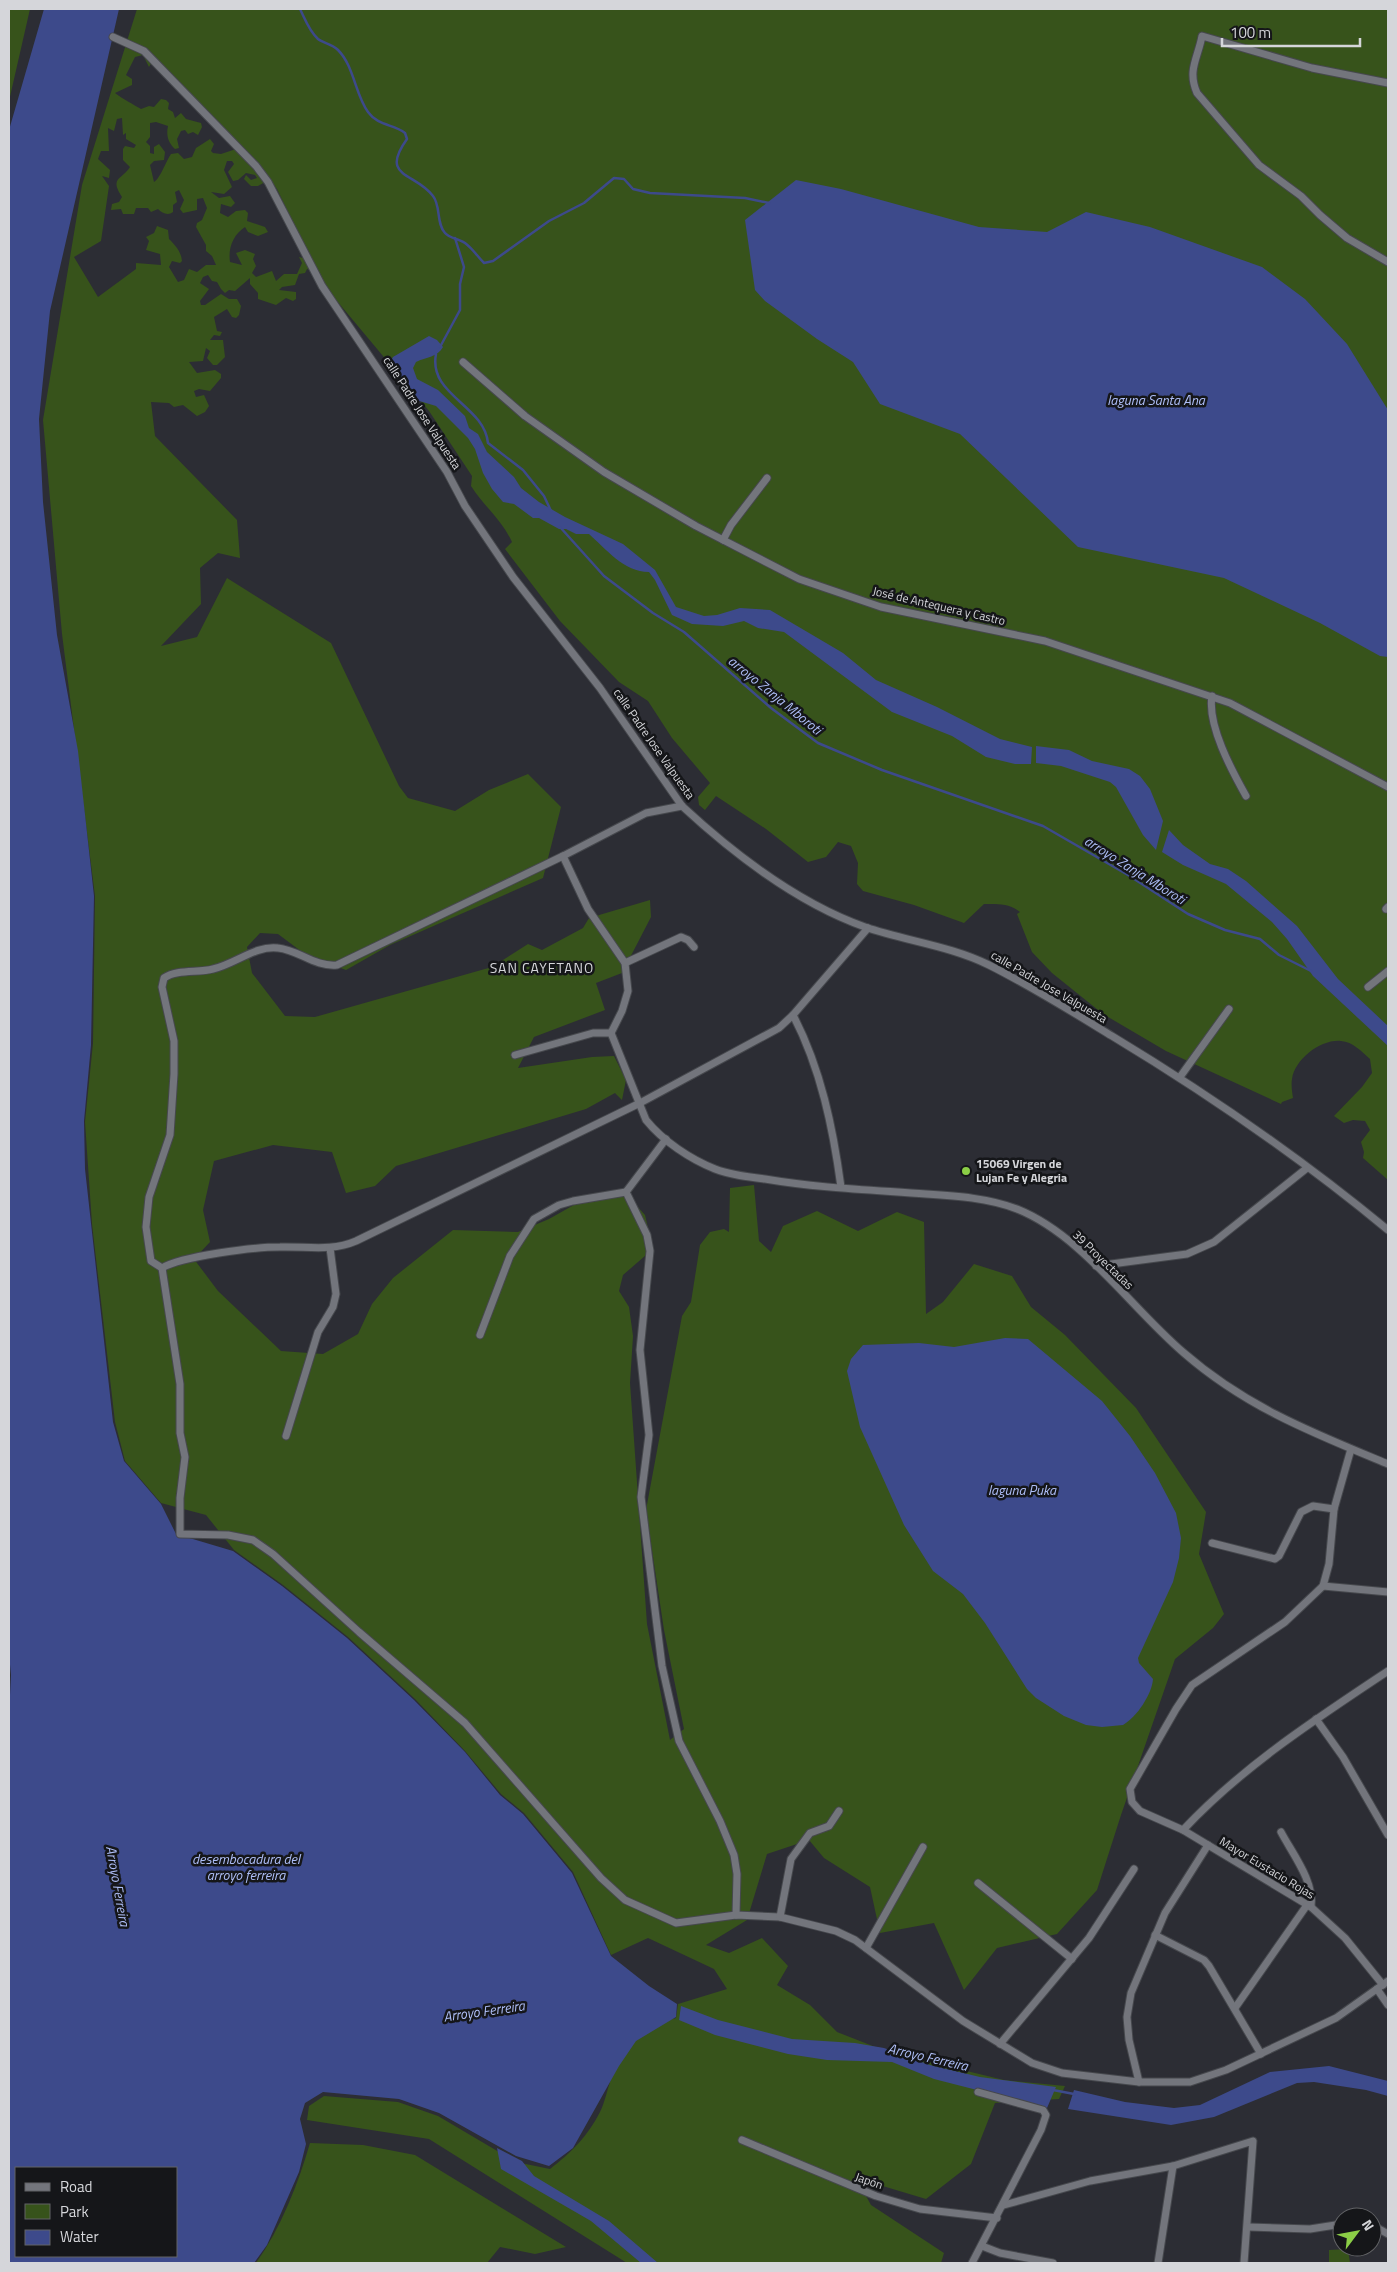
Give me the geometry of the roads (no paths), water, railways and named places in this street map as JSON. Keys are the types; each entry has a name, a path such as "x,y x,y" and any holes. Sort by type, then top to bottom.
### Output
{"street":[{"path":"1388,83 1312,68 1202,36 1193,68 1192,81 1197,93 1259,165 1302,196 1346,238 1388,262"},
{"name":"calle Padre Jose Valpuesta","path":"113,37 144,51 256,166 268,182 322,286 447,472 465,506 507,569 600,688 682,806 768,875 814,905 868,928 986,964 1052,1000 1180,1077 1230,1110 1388,1230"},
{"name":"José de Antequera y Castro","path":"463,362 525,416 604,472 723,540 799,578 881,606 1044,642 1212,696 1265,720 1388,787"},
{"path":"723,540 767,478"},
{"path":"1212,696 1211,708 1216,727 1232,771 1246,796"},
{"path":"682,806 646,813 563,856 337,965 319,964 279,948 264,948 211,970 171,974 164,978 162,987 174,1041 170,1135 149,1197 146,1227 151,1261 162,1268 213,1254 279,1247 330,1248 344,1246 356,1241 640,1103 779,1028 793,1015 868,928"},
{"path":"515,1055 593,1033 611,1033 622,1011 628,991 625,963 588,909 563,856"},
{"path":"625,963 682,937 688,940 694,947"},
{"path":"1368,988 1388,971"},
{"path":"1180,1077 1229,1009"},
{"path":"793,1015 822,1087 832,1125 841,1187"},
{"name":"39 Proyectadas","path":"611,1033 646,1120 666,1139 690,1156 713,1168 731,1174 799,1184 969,1197 991,1201 1019,1210 1054,1230 1075,1245 1166,1338 1215,1378 1280,1419 1388,1464"},
{"path":"480,1335 510,1256 534,1219 572,1201 626,1192 666,1139"},
{"path":"1096,1266 1187,1254 1208,1245 1307,1168"},
{"path":"626,1192 647,1236 650,1251 640,1350 649,1435 641,1496 662,1666 679,1741 720,1820 734,1855 737,1874 736,1914"},
{"path":"286,1436 318,1332 333,1307 336,1294 330,1248"},
{"path":"162,1268 160,1272 180,1384 180,1433 185,1457 180,1498 180,1534 228,1535 253,1540 274,1554 359,1632 465,1723 600,1878 625,1900 676,1923 736,1914 780,1917 836,1931 866,1948 963,2020 1032,2063 1062,2073 1139,2082 1190,2082 1261,2054 1336,2018 1383,1985"},
{"path":"1351,1448 1334,1509 1328,1564 1323,1586 1388,1592"},
{"path":"1212,1543 1275,1558 1279,1556 1302,1512 1313,1506 1334,1509"},
{"name":"Mayor Eustacio Rojas","path":"1323,1586 1285,1622 1192,1685 1176,1708 1130,1789 1132,1802 1140,1811 1183,1830 1309,1906 1345,1938 1383,1985 1388,2005"},
{"path":"1183,1830 1222,1792 1292,1735 1388,1671"},
{"path":"1316,1719 1343,1757 1388,1834"},
{"path":"780,1917 791,1859 810,1834 829,1826 839,1811"},
{"path":"1235,2008 1309,1906 1312,1898 1309,1887 1281,1832"},
{"path":"1139,2082 1129,2040 1128,2004 1165,1913 1208,1845"},
{"path":"866,1948 923,1847"},
{"path":"1000,2044 1094,1932 1134,1869"},
{"path":"978,1883 1072,1959"},
{"path":"1155,1934 1204,1960 1235,2008 1261,2054"},
{"path":"972,2263 1004,2205 1041,2130 1046,2115 1043,2110 978,2092"},
{"name":"Japón","path":"742,2140 876,2196 920,2209 997,2218"},
{"path":"1004,2205 1090,2181 1173,2166 1253,2142 1244,2263"},
{"path":"1158,2263 1173,2166"},
{"path":"1248,2227 1310,2229 1332,2226"},
{"path":"982,2246 1000,2253 1053,2263"}],"water":[{"name":"desembocadura del arroyo ferreira","path":"44,9 119,9 50,311 39,419 43,502 57,635 78,751 94,896 91,1045 84,1121 85,1169 113,1422 124,1461 161,1504 176,1534 233,1551 282,1586 347,1638 414,1700 465,1752 500,1795 523,1814 572,1873 611,1956 649,1986 677,2004 676,2017 636,2041 619,2066 573,2148 549,2166 516,2156 439,2113 399,2099 323,2092 305,2103 300,2119 306,2144 299,2172 267,2245 254,2263 9,2263 9,1715 11,1675 9,1654 9,130"},
{"name":"laguna Santa Ana","path":"796,180 841,189 979,227 1047,232 1086,212 1150,227 1262,267 1305,299 1347,344 1388,410 1388,657 1380,656 1320,623 1224,578 1078,547 960,434 880,404 853,362 817,339 765,301 755,290 745,220"},
{"path":"429,336 437,340 443,347 435,355 416,362 413,368 417,379 438,390 465,416 469,428 478,434 487,452 514,477 521,488 539,502 565,517 623,544 655,570 676,607 704,616 717,615 740,608 770,610 843,653 876,680 937,707 1000,739 1032,747 1031,764 1015,764 986,757 952,736 892,712 784,632 758,628 744,621 723,626 692,624 672,615 655,580 649,572 631,568 616,559 589,534 576,534 566,529 559,529 539,518 533,518 514,504 503,502 492,489 483,473 475,449 468,438 436,406 416,400 401,386 388,366 393,357"},
{"path":"1036,746 1069,750 1092,761 1129,769 1140,776 1150,789 1163,821 1156,850 1143,835 1116,787 1110,782 1061,766 1036,763"},
{"path":"1169,830 1183,845 1210,864 1228,869 1246,881 1297,926 1338,979 1388,1026 1388,1046 1313,976 1287,939 1272,922 1226,884 1183,865 1162,852"},
{"name":"laguna Puka","path":"1005,1338 1028,1339 1102,1401 1130,1436 1155,1473 1176,1513 1181,1538 1179,1558 1173,1582 1138,1658 1139,1663 1153,1679 1152,1685 1147,1698 1138,1711 1123,1725 1102,1727 1086,1725 1064,1716 1036,1698 1027,1689 985,1623 963,1594 933,1571 904,1525 860,1427 847,1371 851,1359 863,1345 919,1343 954,1347"},
{"path":"681,2006 718,2020 792,2039 855,2043 884,2048 930,2065 980,2077 1056,2087 1047,2108 934,2079 892,2062 827,2060 788,2054 715,2035 679,2020"},
{"path":"1329,2066 1388,2081 1388,2096 1366,2090 1314,2082 1297,2083 1214,2117 1171,2125 1068,2109 1074,2090 1125,2102 1174,2108 1200,2105 1270,2072"},
{"path":"497,2148 522,2161 534,2176 609,2221 658,2263 641,2263 591,2221 501,2169"}],"waterway":[{"path":"300,9 315,36 336,48 348,64 360,97 372,117 405,133 407,139 399,152 398,168 426,188 433,196 442,229 449,236 465,243 484,263 493,261 549,221 584,203 614,178 624,179 633,189 650,193 745,198 769,203"},
{"name":"arroyo Zanja Mboroti","path":"440,347 460,310 460,284 464,267 455,238"},
{"name":"arroyo Zanja Mboroti","path":"436,354 436,368 440,380 477,419 484,430 488,443 523,470 544,496 551,511"},
{"name":"arroyo Zanja Mboroti","path":"560,527 604,576 653,613 684,632 771,708 818,743 882,770 1043,826 1128,875 1188,914 1225,930 1260,939 1279,955 1311,971"},
{"name":"Arroyo Ferreira","path":"1053,2090 1074,2094"}],"place":[{"name":"15069 Virgen de Lujan Fe y Alegria","path":"966,1171"}],"district":[{"name":"SAN CAYETANO","path":"542,968"}]}
